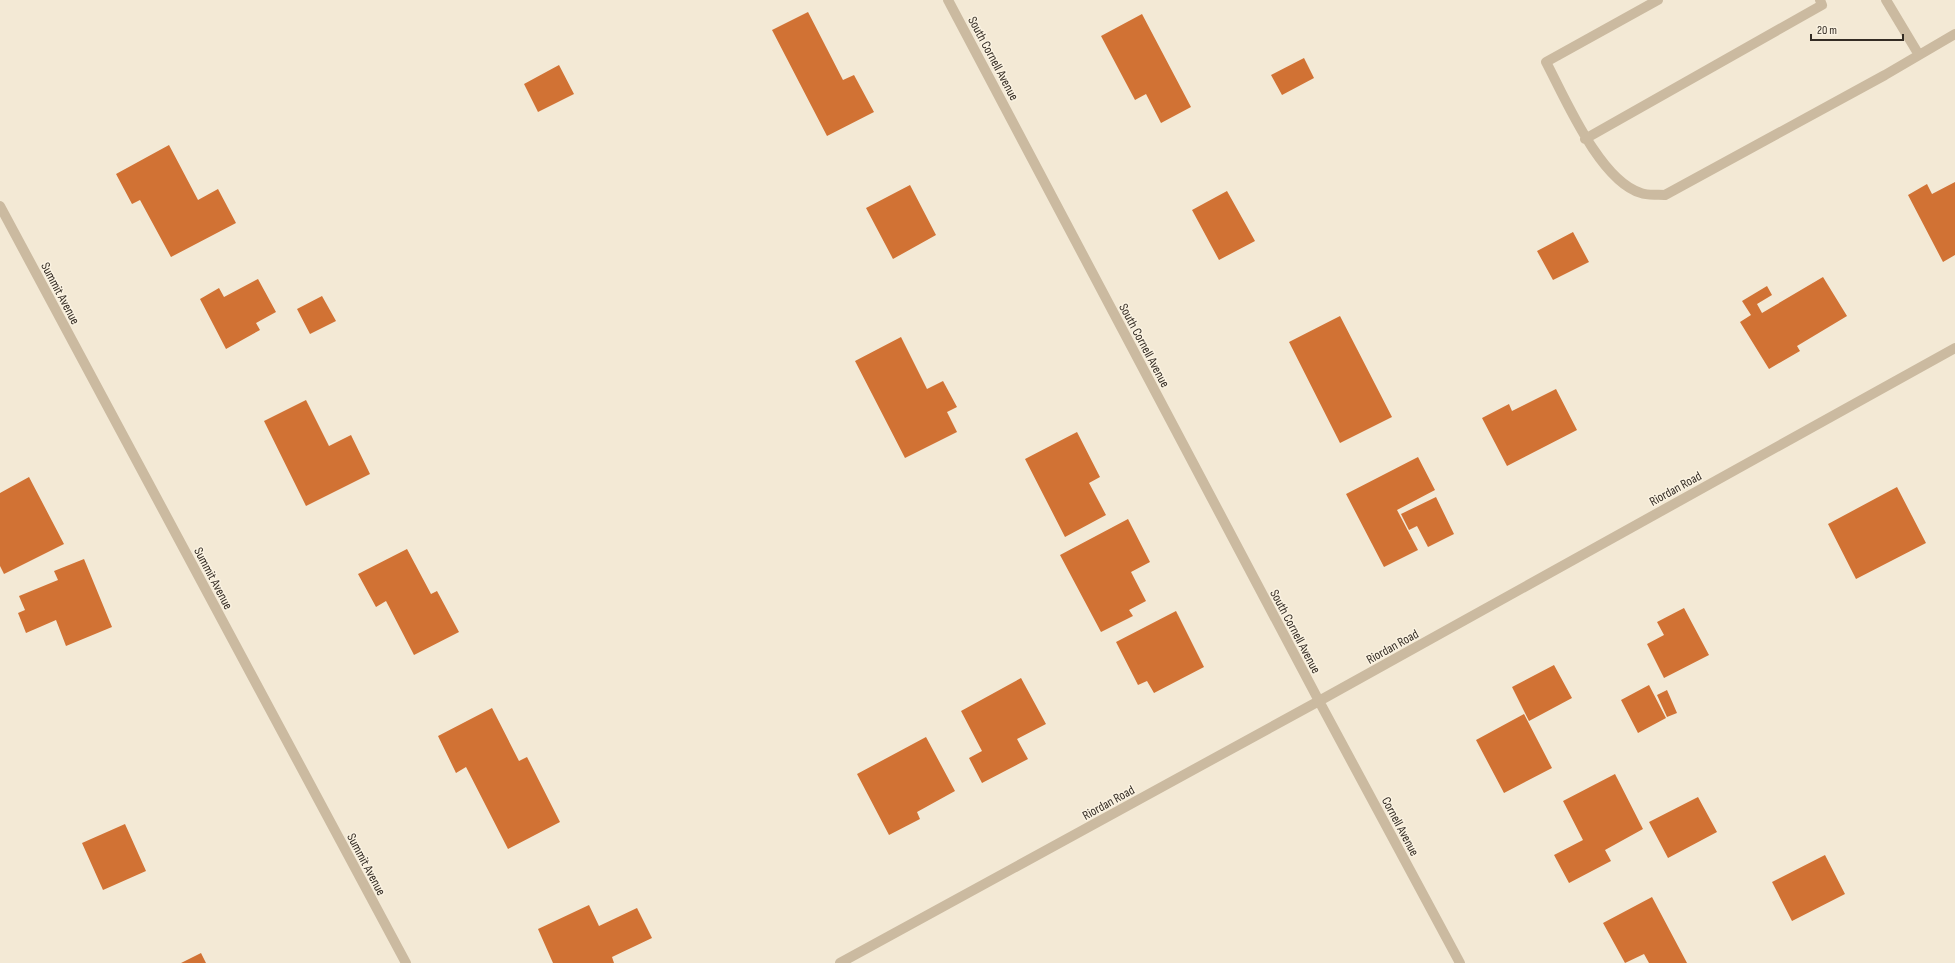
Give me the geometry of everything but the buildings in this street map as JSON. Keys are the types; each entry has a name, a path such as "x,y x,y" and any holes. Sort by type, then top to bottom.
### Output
{"street":[{"name":"South Cornell Avenue","path":"948,0 1319,702"},
{"path":"1658,0 1546,62 1585,139 1624,185 1641,194 1665,195 1955,34"},
{"path":"1585,139 1822,5 1820,0"},
{"path":"1886,0 1919,55"},
{"name":"Summit Avenue","path":"0,206 406,963"},
{"name":"Riordan Road","path":"840,963 1319,702 1955,348"},
{"name":"Cornell Avenue","path":"1319,702 1460,963"}]}
